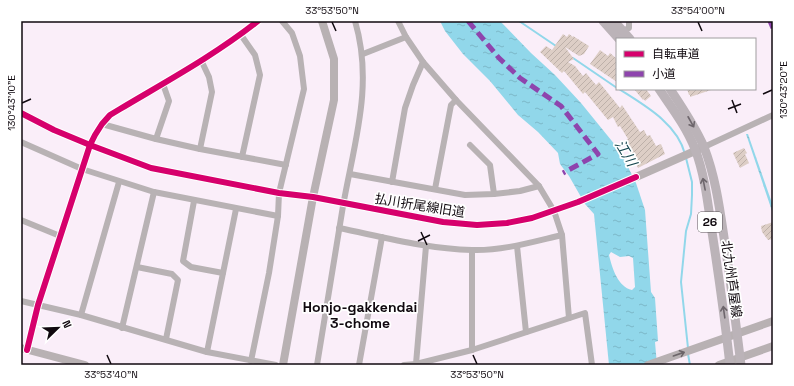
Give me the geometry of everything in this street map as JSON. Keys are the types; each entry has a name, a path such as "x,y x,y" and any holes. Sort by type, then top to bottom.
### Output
{"main road":[{"path":"603,21 619,35"},
{"path":"614,21 619,35"},
{"name":"北九州芦屋線","path":"660,90 700,149 702,172 709,210 730,363"},
{"name":"北九州芦屋線","path":"671,90 682,106 715,184 720,208 740,361"}],"street":[{"path":"85,365 24,349 82,169 95,135 102,124 120,108 202,60 241,35 258,21"},
{"path":"252,361 278,216 279,193 304,89 300,56 292,33 282,21"},
{"path":"283,365 313,197 334,100 334,59 322,21"},
{"path":"317,365 339,228 363,102 363,54 355,21"},
{"path":"398,21 406,37 423,62 456,100 539,186 554,211 562,235 569,318"},
{"path":"619,35 629,28 629,21"},
{"path":"241,35 255,55 260,75 242,157"},
{"path":"363,54 406,37"},
{"path":"200,149 212,92 209,77 202,60"},
{"path":"392,182 405,108 412,85 423,62"},
{"path":"156,139 169,101 163,84"},
{"path":"435,189 451,105 456,100"},
{"name":"払川折尾線旧道","path":"21,113 54,130 151,168 279,193 313,197 443,222 477,225 507,223 532,218 578,202 634,178"},
{"path":"634,178 773,115"},
{"path":"102,124 200,149 286,165"},
{"path":"21,142 82,169 119,182 194,201 278,216"},
{"path":"470,145 490,165 494,194"},
{"path":"350,174 465,195 520,191 539,186"},
{"path":"81,315 119,182"},
{"path":"122,328 154,192"},
{"path":"194,201 183,261 191,267 223,273"},
{"path":"207,352 236,208"},
{"path":"21,220 60,236"},
{"path":"339,228 426,246 472,250 517,246 562,235"},
{"path":"359,365 382,237"},
{"path":"416,364 426,246"},
{"path":"517,246 526,332"},
{"path":"472,250 472,350"},
{"path":"137,268 172,274 178,280 166,339"},
{"path":"21,301 81,315 207,352 276,365"},
{"path":"404,365 416,364 472,350 585,313 592,365"},
{"path":"648,365 773,321"},
{"path":"719,365 740,361 773,346"}],"water":[{"path":"440,21 500,21 581,103 620,151 636,183 645,210 651,292 655,298 658,341 655,342 657,365 609,365 594,214 585,204 569,176 560,164 558,153 538,132 518,115 490,81 463,54 445,31","holes":["611,252 620,257 629,256 633,258 635,287 632,290 627,288 619,281 609,255"]},
{"path":"746,134 748,134 773,206 773,214"}],"building":[{"path":"563,34 567,37 569,34 589,46 584,54 579,56 565,47 574,59 568,62 575,66 583,76 586,73 596,85 599,82 620,108 622,105 640,132 644,130 647,136 650,135 656,146 661,144 665,154 638,168 626,140 628,139 620,126 618,127 613,117 608,120 585,92 583,94 564,71 562,73 540,52 546,46 552,50"},
{"path":"600,50 608,56 610,53 616,58 616,81 590,64"},
{"path":"635,90 647,90 651,96 645,101 644,99 643,100"},
{"path":"687,90 711,90 690,97"},
{"path":"744,148 747,153 745,154 749,163 740,168 733,153"},
{"path":"773,222 773,239 768,240 762,232 761,226"}],"waterway":[{"path":"519,21 556,46"},
{"path":"573,58 616,87"},
{"path":"621,90 649,108 667,124 675,133 685,154"},
{"path":"686,158 692,182 692,195 691,214 686,231 681,282 688,348"},
{"path":"688,354 690,365"}],"marked path":[{"path":"468,21 499,58 520,78 561,106 598,154 563,173"},
{"path":"770,21 773,28"}],"cycle path":[{"path":"27,350 38,305 90,145 102,124 110,115 208,56 258,21"},
{"path":"21,113 54,130 151,168 279,193 313,197 443,222 477,225 507,223 532,218 578,202 636,177"}],"district":[{"name":"Honjo-gakkendai 3-chome","path":"360,316"}],"water label":[{"name":"江川","path":"626,153"}]}
